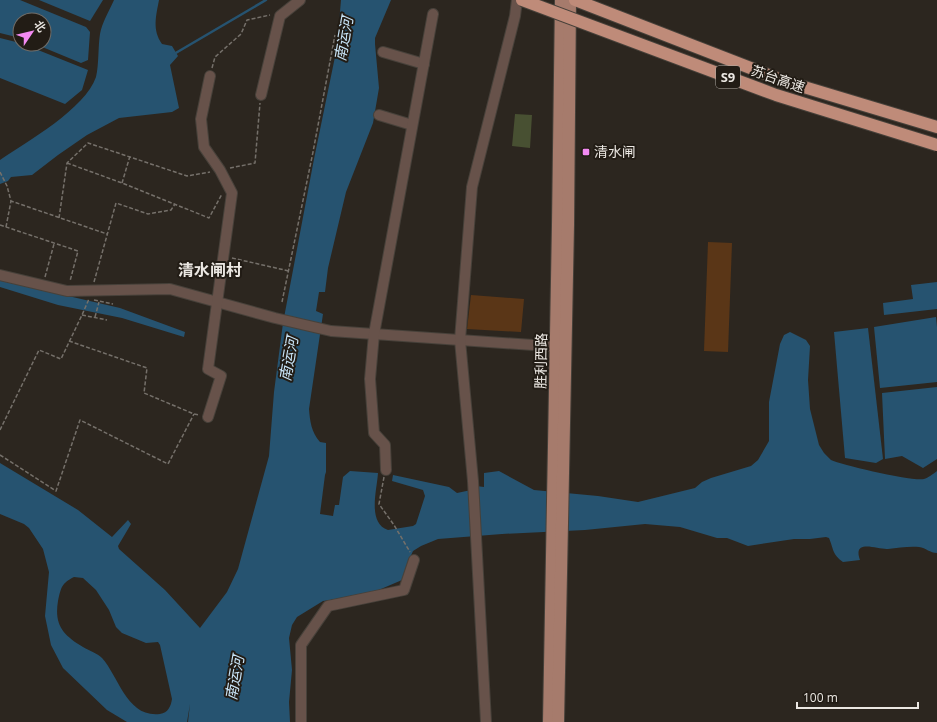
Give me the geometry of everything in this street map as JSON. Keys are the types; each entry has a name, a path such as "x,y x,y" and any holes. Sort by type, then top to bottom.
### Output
{"highway":[{"name":"苏台高速","path":"522,0 776,95 937,145"},
{"name":"苏台高速","path":"576,0 784,81 937,127"}],"main road":[{"name":"胜利西路","path":"561,0 561,347"},
{"name":"胜利西路","path":"558,722 557,536 570,0"},
{"name":"胜利西路","path":"549,722 557,536"}],"street":[{"path":"261,95 280,16 300,0"},
{"path":"486,722 473,481 460,340 472,187 515,16 517,0"},
{"path":"386,470 385,445 374,433 370,379 374,334 433,14"},
{"path":"383,52 424,64"},
{"path":"208,417 221,376 208,369 232,193 220,170 204,147 201,119 210,76"},
{"path":"379,115 412,125"},
{"path":"0,275 67,291 90,294 170,289 275,318 331,331 561,347"},
{"path":"301,722 301,645 328,606 404,590 414,560"}],"path":[{"path":"210,76 215,57 242,34 247,20 283,13"},
{"path":"282,302 335,35"},
{"path":"59,218 67,163 88,143 187,176 255,163 261,95"},
{"path":"122,183 130,156"},
{"path":"67,163 122,183 209,218 227,184"},
{"path":"0,172 7,186 11,201 6,227"},
{"path":"11,201 107,234"},
{"path":"0,430 39,350 61,359 82,315 90,294 116,203 148,214 171,210 175,204"},
{"path":"0,225 78,251 67,291"},
{"path":"43,285 54,244"},
{"path":"223,256 289,271"},
{"path":"90,294 99,302 113,304"},
{"path":"95,317 99,302"},
{"path":"82,315 106,320"},
{"path":"69,341 147,368 144,393 194,414 208,417"},
{"path":"0,455 56,491 80,420 168,464 194,414"},
{"path":"386,470 379,504 394,525 414,560"}],"green space":[{"path":"515,114 532,115 530,148 512,146"}],"water":[{"path":"0,0 20,0 49,12 12,12 12,36 0,33"},
{"path":"39,0 103,0 90,21"},
{"path":"114,0 159,0 156,28 159,39 162,44 172,46 178,56 170,65 179,108 172,112 119,118 87,135 32,175 11,177 8,181 0,184 0,160 40,134 68,112 90,89 97,72 101,30"},
{"name":"南运河","path":"341,0 391,0 375,38 379,88 373,123 346,192 328,268 325,292 319,292 316,311 323,314 309,409 315,434 320,442 326,443 326,472 320,514 333,516 335,505 339,505 343,477 350,471 378,473 375,513 377,521 388,530 413,526 416,524 425,496 423,490 392,481 393,475 449,487 457,493 476,489 476,486 484,487 484,473 499,471 534,490 598,496 638,502 695,488 702,482 711,478 751,466 758,460 769,441 769,402 780,344 784,335 790,332 806,340 810,346 808,380 810,409 819,445 831,460 849,466 907,478 924,479 937,471 937,553 919,547 884,549 863,547 858,553 860,560 843,562 835,554 829,538 826,537 794,539 748,546 727,538 717,538 680,527 645,524 585,530 438,539 413,551 402,580 367,595 323,601 297,617 292,625 289,638 292,670 289,702 290,722 188,722 190,704 187,722 127,722 107,710 63,668 51,645 45,616 49,572 43,549 29,528 24,524 0,514 0,463 78,510 112,537 128,520 131,524 118,546 119,549 165,590 200,628 227,592 238,569 269,456 274,392 283,323 337,47","holes":["74,577 83,578 96,590 109,610 116,627 122,633 146,643 158,642 160,645 172,699 170,707 167,711 160,714 149,714 139,710 125,695 102,658 96,653 76,643 65,634 57,617 58,601 61,589 67,581"]},
{"path":"52,13 86,27 90,32 88,60 81,63 52,51"},
{"path":"0,38 12,41 12,52 43,52 88,70 82,90 65,104 0,78"},
{"path":"0,276 51,292 120,308 185,332 184,337 122,318 58,305 0,287"},
{"path":"937,282 937,309 884,315 883,303 913,299 911,285"},
{"path":"936,317 937,382 880,388 874,327"},
{"path":"868,328 883,459 876,463 845,458 834,332"},
{"path":"937,387 937,459 923,468 902,456 885,459 882,393"}],"building":[{"path":"708,242 732,243 728,352 704,351"},
{"path":"471,295 524,299 521,332 467,329"}],"waterway":[{"path":"174,54 266,0"}],"place":[{"name":"清水闸","path":"586,152"}],"district":[{"name":"清水闸村","path":"210,270"}]}
